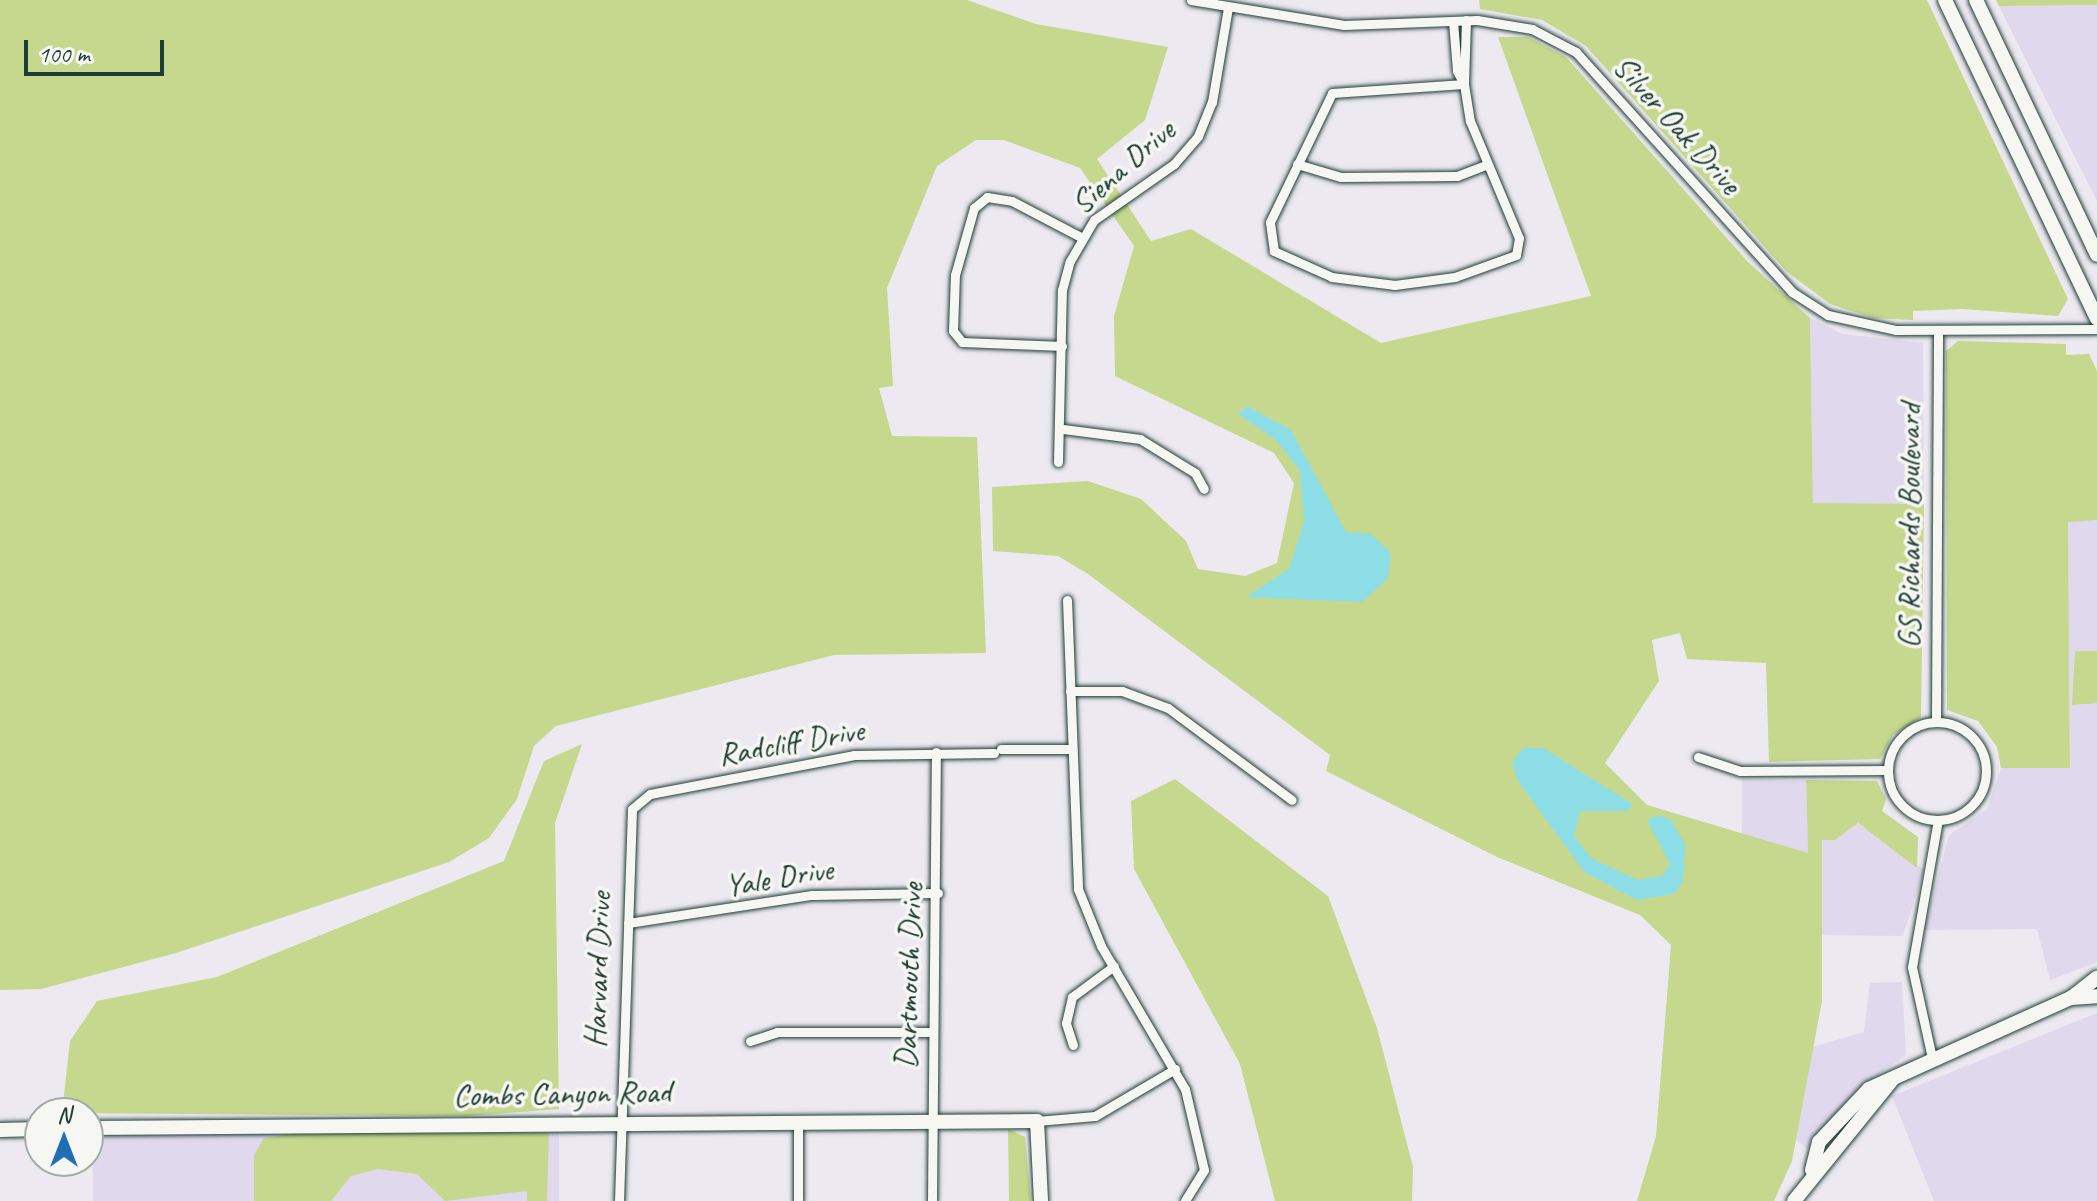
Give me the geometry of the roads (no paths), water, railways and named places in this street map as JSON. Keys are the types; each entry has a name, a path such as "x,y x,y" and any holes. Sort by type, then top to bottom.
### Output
{"street":[{"name":"Silver Oak Drive","path":"1191,0 1344,25 1466,20 1532,29 1576,52 1808,304 1874,328 2097,329"},
{"path":"1945,0 2097,319"},
{"path":"1976,0 2097,255"},
{"name":"Siena Drive","path":"1058,462 1063,429 1065,277 1081,237 1198,136 1212,102 1228,7"},
{"path":"1464,84 1466,20"},
{"path":"1453,21 1464,84 1486,165 1519,238 1516,255 1455,277 1395,285 1332,277 1271,247 1268,228 1297,164 1340,88 1464,84"},
{"path":"1297,164 1341,177 1457,176 1486,165"},
{"path":"1062,346 962,342 953,331 956,266 974,208 987,197 1012,201 1081,237"},
{"name":"GS Richards Boulevard","path":"1936,722 1938,330"},
{"path":"1063,429 1140,439 1195,473 1204,489"},
{"path":"1067,600 1070,749 1078,889 1114,966 1175,1069 1204,1170 1185,1201"},
{"path":"1070,691 1122,691 1168,708 1292,800"},
{"path":"1936,722 1971,735 1986,770 1972,805 1938,820 1902,805 1888,770 1902,736 1936,722"},
{"name":"Radcliff Drive","path":"627,837 632,809 650,794 854,755 1070,749"},
{"name":"Dartmouth Drive","path":"932,1201 932,1032 938,893 936,752"},
{"path":"1698,757 1740,771 1888,770"},
{"path":"1932,1058 1912,967 1938,820"},
{"name":"Harvard Drive","path":"619,1201 617,1121 628,923 627,837"},
{"name":"Yale Drive","path":"628,923 812,895 938,893"},
{"path":"1073,1045 1066,1023 1072,997 1114,966"},
{"path":"1794,1201 1812,1170 1892,1080 1932,1058 2071,998 2097,978"},
{"path":"2071,998 2097,996"},
{"path":"750,1041 777,1032 932,1032"},
{"path":"1041,1201 1037,1121 1095,1116 1175,1069"},
{"path":"798,1120 798,1201"},
{"name":"Combs Canyon Road","path":"104,1128 617,1121 1037,1121"},
{"path":"0,1130 24,1129"}],"water":[{"path":"1247,406 1291,430 1346,532 1371,534 1391,553 1388,578 1362,602 1246,597 1289,569 1304,522 1300,471 1276,440 1238,414"},
{"path":"1523,748 1543,748 1632,804 1628,811 1580,811 1574,836 1592,859 1638,880 1662,876 1670,864 1647,820 1659,815 1671,820 1685,844 1683,882 1673,894 1637,900 1584,872 1518,781 1512,763"}]}
